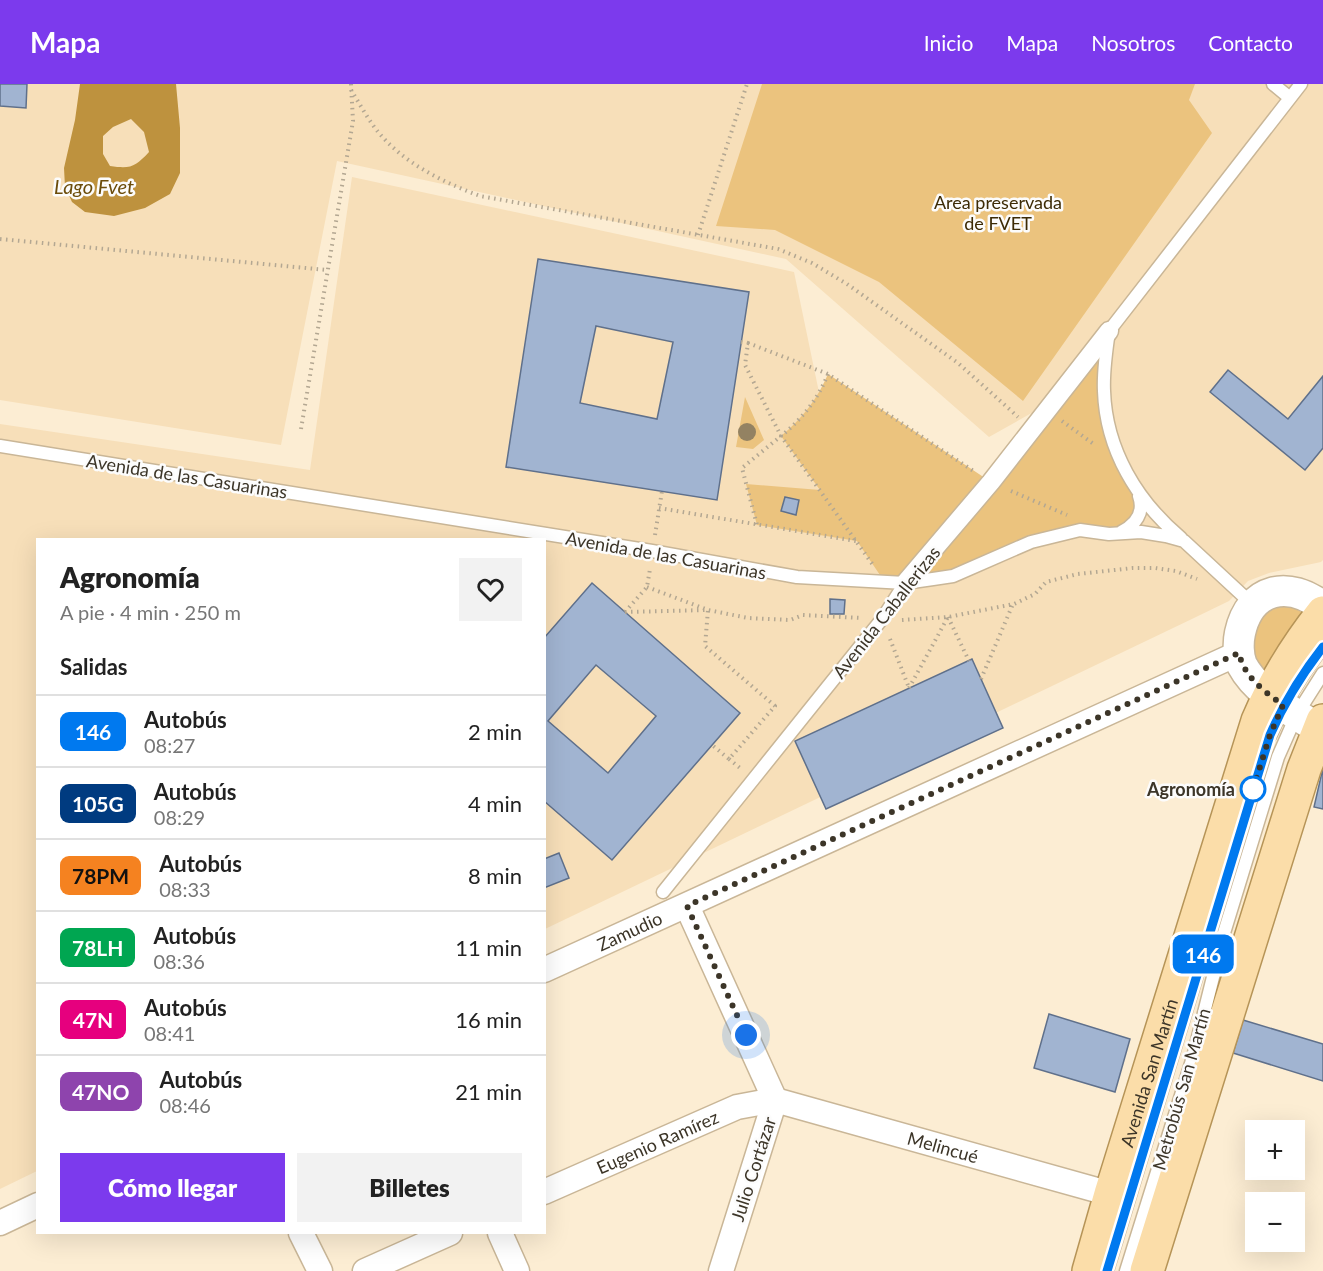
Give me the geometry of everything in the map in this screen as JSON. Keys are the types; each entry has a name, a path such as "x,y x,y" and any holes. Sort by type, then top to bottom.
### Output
{"main road":[{"name":"Avenida San Martín","path":"1147,1271 1304,769 1302,716 1286,664 1323,613"},
{"name":"Avenida San Martín","path":"1089,1271 1258,721 1302,716"}],"street":[{"name":"Avenida Caballerizas","path":"905,583 991,482 1109,331"},
{"path":"1302,716 1254,682 1241,664 1239,637 1245,597 1290,591 1311,598 1323,607"},
{"name":"Zamudio","path":"546,969 1239,653"},
{"name":"Julio Cortázar","path":"687,906 775,1100 721,1271"},
{"name":"Melincué","path":"775,1100 1111,1194"},
{"name":"Eugenio Ramírez","path":"546,1191 737,1107 775,1100"},
{"path":"0,1223 36,1206"},
{"path":"302,1234 320,1271"},
{"path":"364,1271 448,1234"},
{"path":"500,1234 517,1271"}],"lane":[{"path":"1273,84 1290,98"},
{"path":"1114,533 1130,528 1139,516 1141,501 1123,465 1108,423 1104,392 1104,363 1109,331 1301,84"},
{"name":"Avenida de las Casuarinas","path":"0,446 652,551 797,577 905,583 953,576 1031,542 1080,530 1114,533 1141,532 1184,541"},
{"path":"1138,493 1152,511 1245,597"},
{"name":"Avenida Caballerizas","path":"663,892 882,619 905,583"},
{"name":"Metrobús San Martín","path":"1266,747 1302,716 1308,667 1323,647"},
{"name":"Metrobús San Martín","path":"1126,1271 1193,1057 1224,933 1278,757 1302,716 1323,672"},
{"name":"Metrobús San Martín","path":"1107,1271 1232,861"}],"path":[{"path":"698,235 747,84"},
{"path":"351,87 378,132 397,152 443,182 480,196 778,249 812,263 958,363 1032,430"},
{"path":"301,429 353,121 351,87"},
{"path":"0,239 327,270"},
{"path":"741,342 828,374 991,482 1114,533"},
{"path":"748,343 745,365 781,436 884,581"},
{"path":"757,525 742,468 808,410 828,374"},
{"path":"1047,411 1123,465"},
{"path":"652,551 662,491"},
{"path":"659,508 857,542"},
{"path":"708,610 625,612 647,587 708,610 748,618 790,620 809,615 914,620 948,617 1014,604 1029,598 1046,582 1053,579 1109,570 1155,568 1176,571 1205,584"},
{"path":"981,679 1014,604"},
{"path":"708,610 705,646 775,706 729,759 712,745"},
{"path":"809,615 809,622"},
{"path":"882,619 909,688 948,617"},
{"path":"948,617 969,661"}],"shaded area":[{"path":"0,84 1323,84 1323,560 1269,573 1248,581 1229,601 546,929 546,538 36,538 36,1171 0,1189 0,424 310,470 352,177 794,272 847,527 1042,460 1055,400 989,437 786,259 337,161 281,445 0,400"}],"green space":[{"name":"Area preservada de FVET","path":"762,84 1195,84 1189,100 1212,133 1023,401 879,282 775,230 716,226"},
{"path":"1109,331 1108,423 1141,501 1130,528 1080,530 953,576 884,581 857,541 757,525 746,484 820,490 781,436 809,408 828,374 991,482"},
{"path":"745,397 764,440 753,449 736,447"},
{"path":"1284,606 1293,607 1310,617 1268,678 1252,651 1253,629 1266,611"}],"water":[{"name":"Lago Fvet","path":"80,84 176,84 180,128 180,173 170,194 145,208 114,216 85,212 72,202 65,187 64,168 75,120","holes":["131,119 144,132 149,152 132,166 110,166 103,154 103,136 113,127"]}],"building":[{"path":"0,84 27,84 26,108 0,106"},
{"path":"538,259 749,292 717,500 506,467","holes":["596,326 673,342 657,419 580,403"]},
{"path":"1228,370 1288,419 1323,376 1323,448 1305,470 1210,392"},
{"path":"785,497 799,500 796,515 781,511"},
{"path":"592,583 740,713 612,860 546,803 546,636","holes":["596,665 656,716 608,773 548,721"]},
{"path":"830,599 845,600 844,614 830,614"},
{"path":"972,659 1003,728 826,809 795,741"},
{"path":"1323,768 1323,809 1314,807"},
{"path":"559,853 569,878 546,887 546,858"},
{"path":"1049,1014 1130,1039 1115,1092 1034,1068"},
{"path":"1243,1020 1323,1044 1323,1081 1233,1053"}],"bus line":[{"name":"146","path":"1107,1271 1270,735 1283,705 1323,647"}],"place":[{"name":"Agronomía","path":"1253,789"}],"route":[{"path":"746,1035 687,906 1239,653 1241,664 1254,682 1283,705 1270,735 1253,789"}]}
